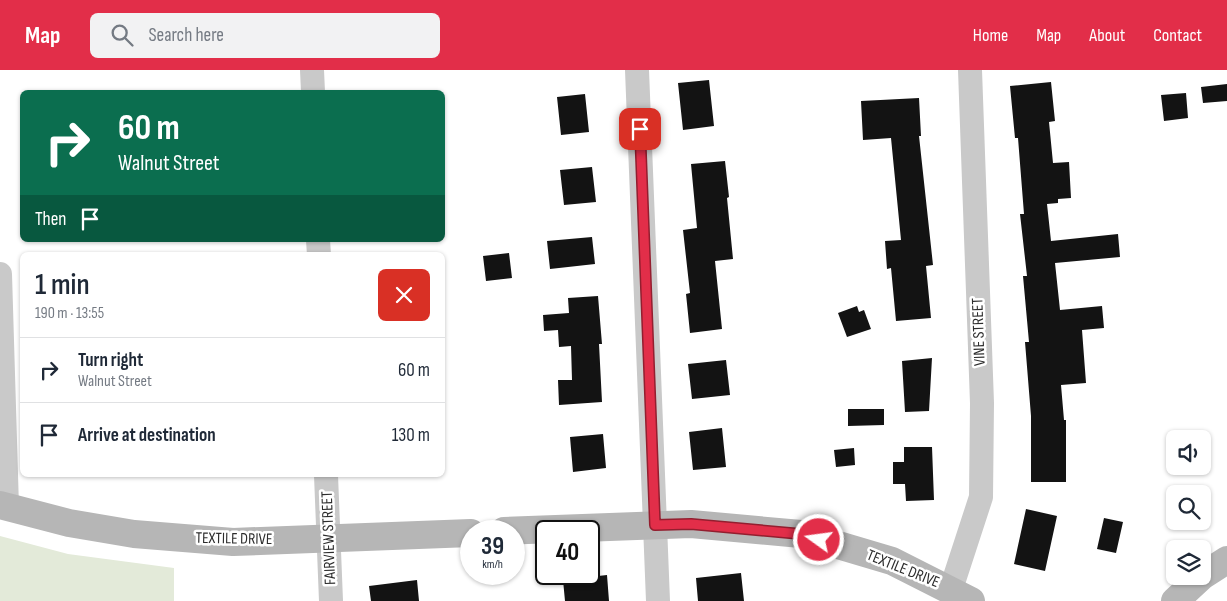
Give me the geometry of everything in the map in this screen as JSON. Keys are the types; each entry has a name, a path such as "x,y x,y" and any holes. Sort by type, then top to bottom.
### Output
{"street":[{"path":"312,70 313,90"},
{"path":"638,70 658,601"},
{"name":"VINE STREET","path":"961,595 981,497 982,403 970,70"},
{"path":"0,274 4,506"},
{"name":"FAIRVIEW STREET","path":"326,477 331,601"},
{"name":"TEXTILE DRIVE","path":"4,506 69,523 134,534 233,542 460,532"},
{"name":"TEXTILE DRIVE","path":"525,530 691,524 801,534 892,561 961,595"},
{"path":"1211,570 1227,560"},
{"path":"1175,601 1192,585"}],"green space":[{"path":"0,536 68,554 174,568 174,601 0,601"}],"building":[{"path":"709,80 714,126 683,130 678,83"},
{"path":"1051,82 1055,121 1049,122 1053,163 1069,162 1071,198 1058,199 1058,203 1047,204 1051,241 1118,234 1120,257 1055,263 1060,310 1102,306 1104,328 1082,330 1086,383 1061,385 1064,420 1066,420 1066,482 1031,482 1031,416 1025,342 1029,342 1023,276 1027,276 1020,214 1024,214 1018,138 1015,138 1010,86"},
{"path":"1227,84 1227,101 1203,103 1201,87"},
{"path":"1186,93 1188,118 1164,121 1161,95"},
{"path":"585,94 589,132 561,135 557,97"},
{"path":"919,98 921,136 919,136 933,265 926,266 931,318 896,321 891,268 887,269 885,241 901,240 891,138 863,140 861,101"},
{"path":"725,161 733,259 715,261 722,329 690,333 686,294 690,293 683,230 697,228 691,164"},
{"path":"592,167 596,202 564,205 560,170"},
{"path":"592,237 595,264 550,269 547,241"},
{"path":"509,253 512,278 486,281 483,256"},
{"path":"598,296 602,344 599,344 602,402 559,405 558,380 572,380 571,346 559,347 558,330 544,331 543,315 569,313 568,298"},
{"path":"857,306 859,312 864,310 871,329 847,337 838,313"},
{"path":"932,358 929,411 905,412 902,361"},
{"path":"726,360 730,395 692,399 688,364"},
{"path":"848,409 884,409 884,425 848,426"},
{"path":"722,428 726,467 693,470 689,432"},
{"path":"603,434 606,468 573,472 570,437"},
{"path":"904,447 932,447 934,500 906,501 905,484 893,484 893,462 904,462"},
{"path":"854,448 855,465 836,467 834,450"},
{"path":"1026,509 1057,516 1045,571 1014,564"},
{"path":"1104,518 1123,522 1116,553 1097,549"},
{"path":"741,573 744,601 698,601 696,578"},
{"path":"607,575 609,601 565,601 563,585 600,585 600,576"},
{"path":"417,580 419,601 371,601 369,586"}],"route":[{"path":"640,129 655,525 691,524 801,534 819,540"}]}
